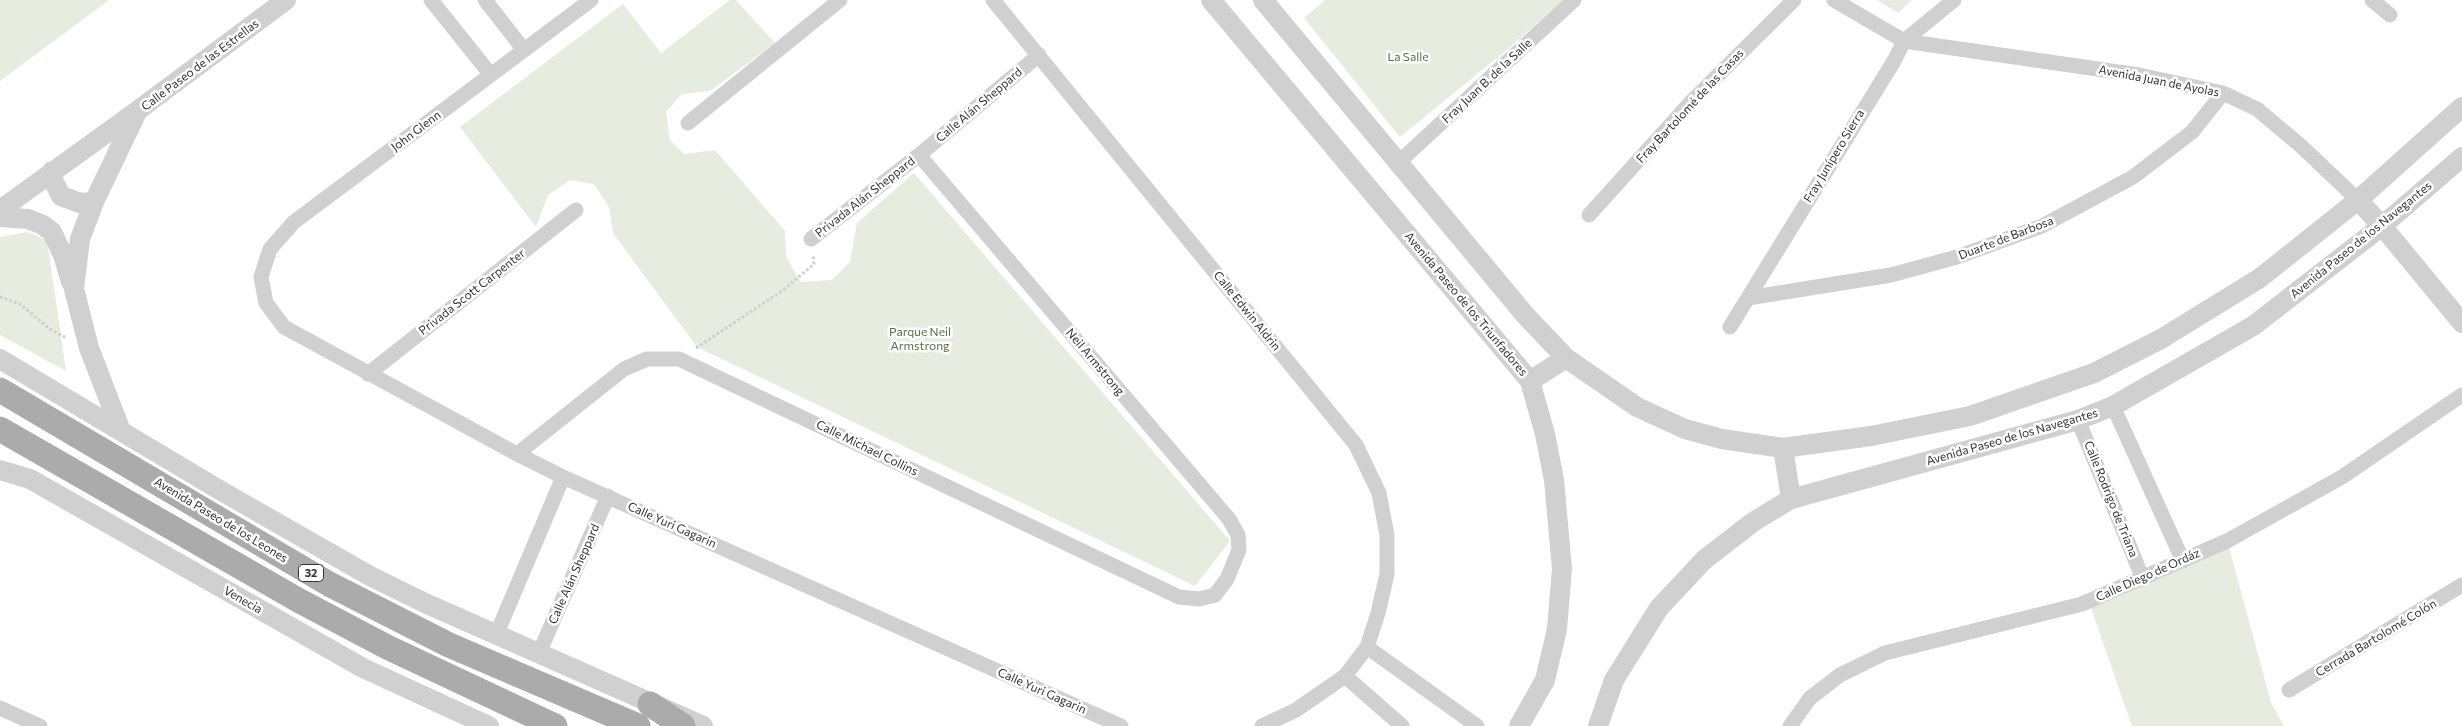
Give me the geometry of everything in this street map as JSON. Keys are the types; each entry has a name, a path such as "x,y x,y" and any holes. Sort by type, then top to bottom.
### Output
{"main road":[{"name":"Avenida Paseo de los Leones","path":"0,390 329,584 450,645 638,726"},
{"name":"32","path":"0,429 298,600 387,647 555,726"},
{"path":"650,704 683,726"}],"street":[{"name":"Calle Paseo de las Estrellas","path":"0,210 137,112 286,0"},
{"path":"431,0 491,75"},
{"path":"484,0 524,50"},
{"name":"John Glenn","path":"261,278 270,249 294,222 590,0"},
{"path":"688,123 840,0"},
{"name":"Avenida Paseo de los Triunfadores","path":"1211,0 1530,381 1545,434 1554,480 1562,569 1557,629 1545,680 1519,726"},
{"path":"1263,0 1526,316 1566,358 1637,407 1685,429 1722,439 1782,448 1871,436 1970,416 2094,373 2161,339 2260,278 2358,200 2462,106"},
{"name":"Fray Juan B. de la Salle","path":"1399,162 1574,0"},
{"name":"Fray Bartolomé de las Casas","path":"1589,214 1692,101 1794,0"},
{"name":"Avenida Juan de Ayolas","path":"1834,0 1904,41 2139,75 2223,93 2257,110 2301,146 2358,200 2382,226 2462,323"},
{"name":"Fray Junípero Sierra","path":"1730,327 1894,61 1904,41 1954,0"},
{"path":"2372,0 2390,15"},
{"name":"Calle Edwin Aldrin","path":"1000,2 1039,55 1356,445 1379,493 1387,534 1387,574 1378,613 1367,647 1345,676"},
{"name":"Calle Alán Sheppard","path":"918,155 1039,55"},
{"name":"Duarte de Barbosa","path":"1748,298 1891,276 1957,257 2042,226 2133,177 2192,132 2223,93"},
{"name":"Calle Paseo de las Estrellas","path":"122,431 89,348 74,288 80,239 94,202 137,112"},
{"name":"Privada Alán Sheppard","path":"811,239 918,155"},
{"name":"Neil Armstrong","path":"918,155 1229,520 1238,535 1239,550 1228,579"},
{"name":"Avenida Paseo de los Navegantes","path":"1598,726 1614,680 1659,608 1704,560 1752,522 1791,499 2078,420 2113,406 2253,326 2382,226 2462,156"},
{"path":"52,171 53,180 61,196 80,203 94,202"},
{"name":"Privada Scott Carpenter","path":"368,374 576,210"},
{"path":"0,216 28,219 43,225 52,232 63,255 74,288"},
{"name":"Calle Yuri Gagarin","path":"261,278 266,303 284,327 517,454 564,477 1120,726"},
{"path":"1530,381 1566,358"},
{"path":"0,359 370,576 425,603 497,633 650,704 703,726"},
{"name":"Calle Michael Collins","path":"517,454 624,370 647,359 679,359 1179,597 1199,599 1215,595 1228,579"},
{"name":"Calle Diego de Ordáz","path":"1790,726 1810,698 1840,675 1885,653 2082,604 2143,579 2227,540 2342,477 2462,395"},
{"path":"2113,406 2183,561"},
{"name":"Calle Rodrigo de Triana","path":"2078,420 2143,579"},
{"path":"1782,448 1791,499"},
{"path":"0,461 30,479"},
{"name":"Venecia","path":"0,470 30,479 363,668 489,726"},
{"path":"497,633 564,477"},
{"name":"Calle Alán Sheppard","path":"539,653 608,496"},
{"name":"Cerrada Bartolomé Colón","path":"2289,690 2462,585"},
{"path":"1367,647 1477,726"},
{"path":"1262,726 1296,710 1345,676 1402,726"},
{"path":"0,708 40,726"}],"path":[{"path":"679,359 782,290 814,264 811,239"},
{"path":"0,297 20,304 51,330 89,348"}],"green space":[{"path":"0,0 109,0 0,81"},
{"name":"Parque Neil Armstrong","path":"730,0 736,0 775,43 710,91 682,94 666,112 670,140 684,154 715,150 785,231 786,257 801,282 832,280 850,262 857,223 914,173 1230,541 1195,586 697,347 613,233 609,207 594,184 570,180 548,195 536,227 460,127 623,4 661,53"},
{"name":"La Salle","path":"1325,0 1563,0 1509,48 1400,137 1304,18"},
{"path":"1877,0 1912,0 1898,13"},
{"path":"27,232 47,240 66,371 0,335 0,237"},
{"path":"2229,547 2271,703 2284,726 2132,726 2091,608"}]}
